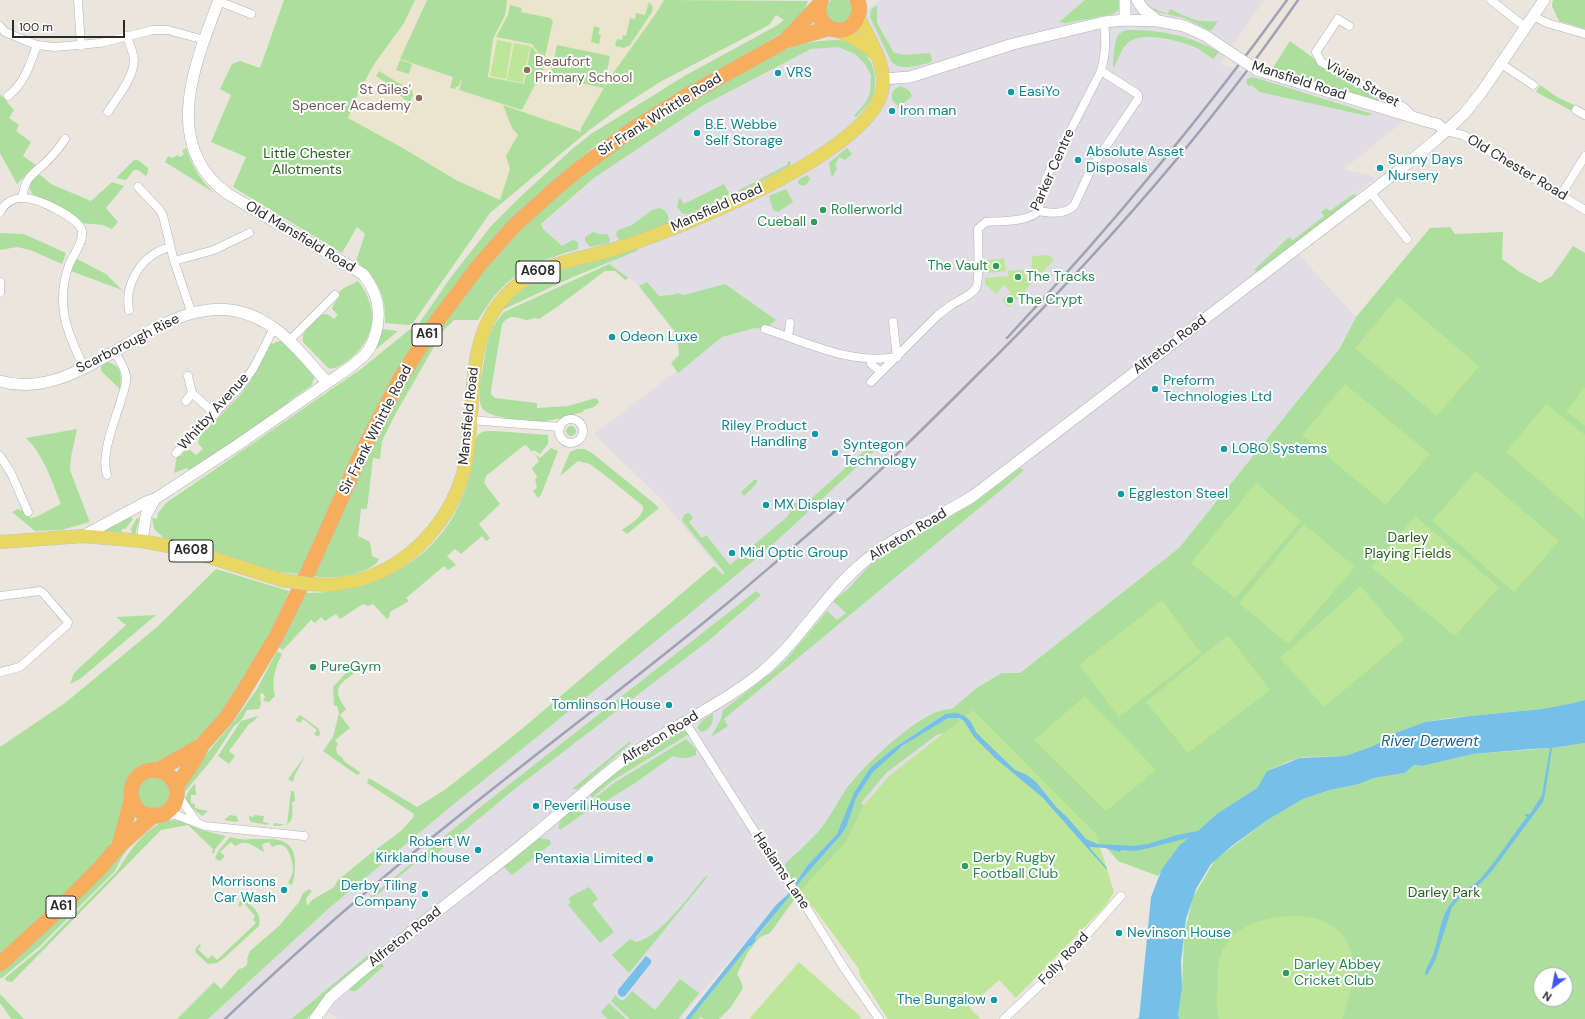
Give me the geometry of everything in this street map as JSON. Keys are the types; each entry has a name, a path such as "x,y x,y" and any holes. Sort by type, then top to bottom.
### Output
{"highway":[{"path":"819,2 820,19 824,24 833,29"},
{"name":"Sir Frank Whittle Road","path":"785,41 819,2"},
{"name":"Sir Frank Whittle Road","path":"176,791 202,746 226,718 265,655 309,570 361,454 388,400 422,342 466,282 497,245 525,216 560,184 599,153 653,116 785,41 833,29 848,28 852,25 860,6"},
{"name":"Sir Frank Whittle Road","path":"158,770 202,746"},
{"path":"158,770 170,776 176,791 172,807 157,815 140,810 136,807 132,798 131,790 136,778 146,771 158,770"},
{"name":"A61","path":"119,846 132,798"},
{"name":"A61","path":"0,964 56,913 119,846 157,815"}],"main road":[{"name":"Mansfield Road","path":"0,542 82,536 142,542 184,550 282,580 309,584 332,585 359,580 390,567 410,554 431,533 451,504 462,479 467,455 472,381 480,339 497,306 518,285 538,272 558,264 616,249 680,226 762,189 812,162 833,147 865,120 878,102 882,90 880,64 860,6"},
{"path":"833,29 857,40 875,53"}],"street":[{"path":"78,0 81,46"},
{"path":"218,0 251,14"},
{"name":"Old Mansfield Road","path":"82,536 146,502 155,499 239,444 356,362 368,351 373,342 379,318 378,305 372,288 363,274 228,194 211,181 202,168 192,144 188,117 188,99 192,78 218,0"},
{"path":"1125,0 1128,20"},
{"path":"1128,20 1132,0"},
{"path":"1137,0 1143,8 1158,21"},
{"path":"1491,0 1525,27"},
{"path":"1446,131 1463,115 1474,101 1544,0"},
{"path":"1533,16 1547,23 1585,34"},
{"name":"Vivian Street","path":"1349,26 1338,19 1316,52 1321,62 1405,108 1414,117"},
{"name":"Mansfield Road","path":"882,79 910,77 1013,44 1104,22 1128,20 1158,21 1184,26 1194,30 1206,36 1257,70 1437,124 1446,131"},
{"name":"Parker Centre","path":"871,382 938,315 949,306 964,298 976,288 978,282 978,229 986,222 1026,218 1035,215 1038,211 1046,178 1101,71 1106,49 1104,22"},
{"path":"0,26 5,32 37,45 55,47 81,46 100,43 153,30 174,31 204,40"},
{"path":"108,112 130,76 133,67 134,57 127,36"},
{"path":"8,96 15,90 27,73 37,45"},
{"path":"1500,63 1533,85"},
{"path":"1038,211 1053,213 1070,210 1074,206 1092,167 1138,99 1138,95 1136,93 1101,71"},
{"path":"1576,110 1585,115"},
{"name":"Alfreton Road","path":"315,1019 330,998 357,975 519,847 620,763 647,744 741,688 775,661 834,591 858,566 872,555 909,531 973,496 1123,380 1371,193 1446,131"},
{"name":"Old Chester Road","path":"1446,131 1463,135 1585,210"},
{"path":"22,198 24,188 28,180 49,159 65,139"},
{"path":"1561,195 1585,156"},
{"path":"138,187 159,209 163,216 174,261 192,314"},
{"path":"1371,193 1407,239"},
{"path":"0,212 6,204 22,198 34,200 74,220 81,229 81,241 69,265 63,301 64,316 68,331 84,367"},
{"path":"174,261 214,250 249,233"},
{"path":"129,310 128,303 130,287 139,268 153,254 170,247"},
{"path":"0,282 0,293"},
{"path":"289,341 336,295"},
{"name":"Scarborough Rise","path":"0,381 14,384 37,384 64,377 163,324 192,314 214,310 236,311 257,318 274,328 289,341 327,382"},
{"path":"765,329 829,352 855,358 870,359 897,357 893,322"},
{"path":"788,337 790,323"},
{"name":"Whitby Avenue","path":"176,454 240,387 253,369 274,328"},
{"path":"107,475 104,463 125,386 126,375 114,351"},
{"path":"870,359 871,364 881,372"},
{"path":"188,376 192,393 215,414"},
{"path":"186,401 192,393"},
{"path":"470,420 560,427"},
{"path":"0,456 11,473 20,504 28,512"},
{"name":"Old Mansfield Road","path":"142,542 146,515 155,499"},
{"path":"0,596 40,591 68,622 67,626 20,667 0,672"},
{"name":"Haslams Lane","path":"685,722 772,859 803,902 844,968 879,1019"},
{"path":"176,791 198,823"},
{"path":"157,815 176,814 198,823 211,826 304,836"},
{"name":"Folly Road","path":"1004,1019 1053,973 1120,896"}],"shaded area":[{"path":"415,0 668,0 582,132 524,144 500,201 456,180 401,147 348,118 359,91 376,63 404,23"},
{"path":"880,0 1264,0 1220,64 1315,95 1404,121 1344,169 1378,178 1366,185 1351,199 1288,243 1356,317 1340,348 1179,548 889,776 693,1003 681,1019 337,1019 314,999 291,1019 208,1019 327,910 565,714 722,574 663,501 594,434 694,358 636,283 609,264 569,252 543,229 541,225 594,178 702,106 812,49"}],"green space":[{"name":"Little Chester Allotments","path":"284,0 415,0 404,23 375,63 359,91 348,118 401,147 456,180 500,200 510,169 506,156 518,135 512,128 503,105 581,132 581,128 609,79 664,0 808,1 804,11 798,19 782,33 600,142 565,171 479,256 418,335 393,378 372,416 339,484 303,566 298,574 279,572 164,538 154,529 152,518 157,519 158,513 166,503 361,369 409,330 416,328 451,277 491,226 571,150 591,134 686,75 776,26 784,20 776,15 769,25 660,82 618,109 588,131 490,213 413,323 408,325 385,323 384,303 379,288 370,275 356,261 365,234 357,227 342,253 233,187 246,157 211,142 231,95 220,89 232,64 240,61 260,68"},
{"path":"427,0 507,0 505,15 493,39 488,77 524,84 531,46 539,56 545,59 544,67 522,110 459,90 462,81 458,79 461,81 458,87 456,86 455,89 450,88 453,77 400,59"},
{"path":"831,0 848,0 851,3 853,11 845,23 835,22 828,17 826,9"},
{"path":"1085,0 1122,0 1120,9 1113,14 1066,23 1059,22"},
{"path":"1553,0 1585,0 1585,29 1559,21 1552,6"},
{"path":"649,2 653,7 652,12 630,45 624,48 615,46 617,39 622,40 623,35 626,36 630,18 635,19 636,13 645,15"},
{"path":"510,5 522,8 521,12 550,18 553,21 545,56 539,54 532,44 496,37 508,15"},
{"path":"877,5 877,23 894,53 905,55 930,53 932,60 930,63 904,67 891,61 870,17 871,10"},
{"path":"1150,6 1168,14 1170,9 1193,19 1218,21 1211,31 1184,18 1157,12"},
{"path":"594,26 600,28 598,34 601,35 599,44 591,42"},
{"path":"1127,30 1163,32 1196,41 1219,52 1213,59 1197,48 1188,45 1162,38 1143,37 1126,44 1114,68 1113,62 1117,37 1121,32"},
{"path":"497,40 512,43 506,79 490,76"},
{"path":"840,40 860,50 870,60 875,74 874,92 870,101 856,117 854,116 866,102 870,93 871,75 865,64 855,54 838,47 811,49 702,106 594,178 541,224 543,229 562,246 573,240 578,242 578,249 545,260 515,276 498,292 478,320 454,320 443,331 396,413 382,441 380,459 373,458 367,509 361,509 358,536 370,542 372,556 379,559 368,569 350,575 339,577 314,576 375,439 424,349 469,288 524,226 564,190 600,161 645,130 693,101 780,52 797,45 819,41"},
{"path":"1290,41 1316,60 1319,65 1395,108 1272,69"},
{"path":"514,43 530,46 523,83 507,80"},
{"path":"557,45 610,56 604,88 550,77"},
{"path":"400,60 412,64 409,74 396,70"},
{"path":"379,71 412,91 413,95 410,102 404,99 391,86 376,76"},
{"path":"1253,77 1372,114 1368,116 1259,92 1251,84 1250,87 1246,83 1247,79"},
{"path":"1540,85 1557,97 1574,105 1572,111 1536,92"},
{"path":"900,86 908,90 912,96 899,107 892,100 892,93"},
{"path":"0,94 14,110 9,118 19,125 16,131 31,142 23,156 36,165 17,184 0,153"},
{"path":"186,148 197,172 213,192 165,162 168,156 173,158 177,155 180,157 184,154 182,151"},
{"path":"847,148 852,154 845,160 839,157 835,166 837,168 833,176 831,175 829,163"},
{"path":"134,160 138,160 148,168 146,176 138,170 134,170 126,180 116,178"},
{"path":"788,161 791,163 790,166 740,192 739,190 787,165"},
{"path":"38,173 51,184 91,201 112,182 124,186 106,208 118,222 112,229 103,225 81,223 67,211 33,196 27,182"},
{"path":"807,175 810,179 807,184 803,186 798,184 798,180"},
{"path":"724,184 730,195 689,214 683,214 677,207 680,198 684,204"},
{"path":"786,189 793,202 778,212 773,210 769,196"},
{"path":"1356,194 1357,196 1258,272 1254,270 1289,237 1293,240 1324,216 1321,212 1326,208 1330,211 1352,195"},
{"path":"660,208 667,214 669,219 668,224 622,241 618,239 616,234 618,230 632,225 652,210"},
{"name":"Darley Playing Fields","path":"1450,227 1455,234 1503,232 1502,259 1520,272 1540,283 1552,276 1573,246 1585,253 1585,700 1542,709 1449,718 1425,722 1395,733 1373,746 1345,756 1303,757 1287,762 1267,771 1257,788 1218,813 1199,831 1193,833 1172,856 1158,876 1118,861 1104,845 1098,844 957,714 944,714 894,748 870,768 837,834 807,866 794,883 785,867 786,863 821,828 855,778 895,739 926,717 940,711 952,709 978,687 1002,673 1020,673 1179,548 1340,348 1356,317 1430,228"},
{"path":"593,232 607,234 610,239 609,243 590,247 585,241 585,237"},
{"path":"0,233 24,234 66,253 62,264 30,250 17,247 0,250"},
{"path":"636,249 639,250 573,277 502,310 513,297 526,286 548,273 585,261"},
{"name":"The Tracks","path":"1048,255 1054,260 1009,307 1002,300 1011,292 1004,285 996,294 985,284 985,278 1008,276 1008,271 1032,269 1032,256"},
{"name":"The Vault","path":"1004,258 1006,271 988,273 987,260"},
{"path":"77,259 106,274 122,290 71,271"},
{"path":"609,264 629,278 625,280 615,271 605,271 539,319 536,318 526,320 511,317 502,324 491,390 491,394 495,398 537,403 537,408 568,406 596,398 599,402 594,407 584,410 583,412 559,419 545,421 531,421 503,417 494,415 483,409 479,395 487,344 491,331 504,312"},
{"path":"358,281 370,302 372,324 369,334 357,353 340,366 336,368 328,368 303,342 303,335 305,333 303,332 321,315 327,314 334,319 338,315 332,309 333,305 340,296 339,292"},
{"path":"647,282 659,296 678,293 684,295 725,284 776,320 765,329 754,328 722,337 678,373 671,363 679,355 678,343 680,338 639,286"},
{"path":"1398,297 1479,366 1437,416 1355,348"},
{"path":"383,329 398,331 374,351"},
{"path":"281,341 313,374 314,378 312,385 288,402 289,404 190,471 187,468 174,473 177,456 181,456 185,451 190,450 196,455 203,449 198,443 200,436 242,393 251,380 271,343 274,344"},
{"path":"107,362 116,366 120,372 120,389 101,371 101,366"},
{"path":"1345,384 1430,454 1386,505 1302,435"},
{"path":"1585,387 1585,426 1566,411"},
{"path":"1546,404 1585,435 1584,519 1506,452"},
{"path":"569,426 573,426 575,427 575,435 569,436 566,433 566,429"},
{"path":"77,429 71,457 70,470 89,522 62,530 35,531 12,512 18,509 24,511 30,518 36,517 61,504 43,461 38,452 26,438"},
{"path":"488,431 548,435 548,444 540,454 534,450 532,452 526,445 523,446 486,476 484,483 500,504 479,524 490,538 486,541 482,536 461,554 455,549 447,556 456,565 448,570 444,566 406,598 409,601 390,612 389,618 387,619 373,604 368,606 363,604 340,619 336,614 325,621 321,617 315,623 311,620 283,650 278,647 306,593 329,592 373,582 412,562 429,547 444,531 460,502 469,479 475,443 478,435"},
{"path":"872,444 877,448 770,547 449,808 327,910 208,1019 177,1019 214,982 221,989 239,969 246,966 250,951 279,926 299,902 303,893 309,889 312,891 306,899 307,906 312,900 334,887 338,880 401,831 413,818 414,814 367,783 369,778 417,807 446,789 517,733 714,566 722,574 725,573 683,522 682,519 685,514 689,513 693,518 689,522 702,538 706,535 730,565 787,517 790,513 790,508 797,502 801,508"},
{"path":"551,448 558,451 541,495 538,498 533,491 537,488 535,479 537,478 532,468 539,461 535,454 540,458"},
{"path":"577,449 584,449 592,453 659,508 627,534 622,530 639,517 643,510 643,506 590,464 578,461 560,476 570,452"},
{"path":"1020,468 1024,470 1007,485 724,719 728,726 711,737 721,719 723,710 786,660 827,611 837,620 846,613 833,601 849,588 871,564 883,555 977,501"},
{"path":"1476,471 1559,541 1514,592 1432,521"},
{"path":"754,480 757,480 757,483 744,496 741,492"},
{"path":"1256,483 1301,521 1235,598 1191,563"},
{"path":"1415,516 1499,587 1455,636 1371,567"},
{"path":"131,517 133,519 125,529 122,529 121,534 100,532 114,523 116,525"},
{"path":"137,518 139,519 135,535 132,535 132,531 130,530"},
{"path":"1304,524 1355,567 1288,644 1239,603"},
{"path":"216,569 289,591 280,615 251,666 217,719 190,745 160,762 143,766 132,774 126,785 123,813 115,836 103,856 0,956 0,747 65,703 157,627"},
{"path":"1361,586 1405,639 1324,707 1280,658"},
{"path":"756,591 761,595 708,641 516,788 424,864 419,860 361,908 364,902 478,809"},
{"path":"1162,600 1201,653 1119,717 1079,665"},
{"path":"156,615 80,679 70,684 76,671 126,625 116,617"},
{"path":"1228,635 1270,690 1188,753 1146,702"},
{"path":"277,651 282,654 274,674 273,684 275,696 269,702 263,701 265,697 263,693 260,694 261,704 259,709 247,710 240,721 234,726 213,758 184,793 183,789 191,772 235,720 257,689"},
{"path":"353,665 358,670 339,686 338,691 341,701 346,709 340,715 350,728 335,740 338,744 336,748 337,754 361,773 357,775 323,751 333,737 339,713 337,706 334,706 333,687"},
{"path":"1085,696 1156,770 1106,811 1034,740"},
{"name":"Derby Rugby Football Club","path":"973,710 1096,834 1114,892 1106,905 1016,998 999,980 969,1007 981,1019 888,1019 860,976 859,969 801,891 847,841 864,805 889,776"},
{"path":"713,714 713,720 710,726 701,732 697,728 698,726 702,721"},
{"path":"300,715 318,728 320,732 319,737 314,734 317,730 303,719 300,723 295,720"},
{"path":"258,716 249,724 229,751 235,756 229,764 218,756 241,721"},
{"path":"954,717 964,721 1107,876 1111,883 1104,892 953,733 938,734 886,773 861,803 864,805 847,841 801,891 795,888 841,835 856,798 873,772 889,756 921,733 945,719"},
{"path":"680,731 689,734 612,781 592,798 590,794 591,791 629,762 649,754 665,740"},
{"path":"686,739 696,749 696,755 684,758 673,756 635,783 595,808 593,807 560,830 558,827 561,818 581,802 584,800 587,804 614,783"},
{"path":"630,741 631,743 584,784 577,789 572,789"},
{"name":"Darley Park","path":"1585,743 1585,1019 1180,1019 1178,1016 1182,988 1184,935 1193,897 1215,860 1269,819 1303,799 1330,790 1359,784 1374,778 1405,773 1414,765 1422,766 1473,754 1552,748"},
{"path":"305,756 295,775 293,782 288,779"},
{"path":"155,775 167,780 172,792 167,804 155,809 143,804 138,792 143,780"},
{"path":"195,783 196,795 191,795 191,803 195,804 195,808 208,811 202,816 191,807 185,798"},
{"path":"291,791 294,791 295,801 292,802 292,818 287,824"},
{"path":"230,815 236,816 239,821 235,822 224,820"},
{"path":"254,815 264,816 263,822 269,823 268,825 251,822 249,816 254,817"},
{"path":"166,820 181,821 201,830 226,836 215,849 214,854 212,852 213,849 188,825 161,830 12,982 6,981 5,978 40,949 118,870 138,841 151,829"},
{"path":"274,823 285,825 280,826 273,826"},
{"path":"142,830 122,857 115,871 40,946 2,978 0,978 0,972 35,941"},
{"path":"230,837 238,839 272,839 285,842 290,846 295,860 292,885 288,883 293,871 292,860 287,849 282,845 272,847 269,842 262,844 264,852 247,843 235,846 231,842 220,852 225,856 220,861 215,859 218,851"},
{"path":"540,838 550,840 551,844 512,875 504,867"},
{"path":"709,875 629,973 612,955 630,939 636,942 645,939 664,925 704,878"},
{"path":"589,887 598,899 592,904 614,932 600,943 568,905 571,902 568,899"},
{"path":"791,894 794,900 770,933 760,937 748,952 737,974 743,988 731,1007 719,1019 704,1019 700,1017 699,1019 690,1019 749,946 751,946"},
{"path":"245,900 258,914 260,921 259,926 224,958 217,963 208,964 195,952 196,948 200,944 201,946 198,949 208,959 212,955 217,960 256,923 253,920 255,916 244,903 240,907 238,905 240,901"},
{"name":"Darley Abbey Cricket Club","path":"1285,916 1318,919 1333,927 1344,937 1350,948 1353,962 1353,976 1351,990 1342,1019 1219,1019 1217,1007 1218,967 1220,957 1225,946 1232,937 1251,924"},
{"path":"373,951 375,953 332,988 307,1019 291,1019"},
{"path":"381,962 384,966 356,991 351,991 349,989"},
{"path":"799,962 861,1017 859,1019 749,1019"},
{"path":"680,979 699,993 678,1019 630,1019 611,1001 615,995 620,1000 624,1000 632,991 655,1010"},
{"path":"0,994 24,1019 12,1019 10,1017 0,1003"},
{"path":"609,1003 626,1019 608,1019 601,1012"}],"water":[{"name":"River Derwent","path":"1585,700 1585,743 1552,748 1543,802 1492,871 1477,887 1460,898 1452,907 1435,961 1427,975 1425,975 1426,970 1434,952 1440,929 1449,906 1457,897 1477,882 1487,871 1527,817 1524,814 1530,814 1542,795 1550,748 1473,754 1422,766 1414,765 1405,773 1374,778 1359,784 1330,790 1303,799 1269,819 1233,845 1211,864 1196,889 1186,919 1181,961 1182,988 1178,1016 1180,1019 1136,1019 1139,1018 1151,897 1162,869 1179,846 1188,838 1134,851 1121,850 1120,852 1105,848 1090,847 1107,868 1106,869 1042,797 995,758 974,737 964,721 959,718 948,718 902,746 873,772 856,798 847,825 841,835 802,879 756,937 751,946 749,946 690,1019 685,1019 776,905 787,895 807,866 837,834 854,793 870,768 894,748 945,714 957,713 966,717 971,722 976,732 1015,770 1027,775 1036,782 1057,808 1086,839 1098,844 1133,846 1148,844 1177,835 1198,831 1218,813 1257,788 1267,771 1300,758 1345,756 1373,746 1395,733 1425,722 1542,709"},
{"path":"646,956 651,960 651,963 625,996 621,997 618,994 618,990"}],"railway":[{"path":"1007,338 1081,257 1152,174 1221,88 1287,0"},
{"path":"225,1019 307,943 392,870 701,625 861,488 1017,335 1103,244 1185,150 1262,51 1298,0"}],"place":[{"name":"Beaufort Primary School","path":"527,70"},
{"name":"VRS","path":"778,73"},
{"name":"EasiYo","path":"1011,92"},
{"name":"St Giles' Spencer Academy","path":"419,98"},
{"name":"Iron man","path":"892,111"},
{"name":"B.E. Webbe Self Storage","path":"697,133"},
{"name":"Absolute Asset Disposals","path":"1078,160"},
{"name":"Sunny Days Nursery","path":"1380,168"},
{"name":"Rollerworld","path":"823,210"},
{"name":"Cueball","path":"814,222"},
{"name":"The Vault","path":"996,266"},
{"name":"The Tracks","path":"1018,277"},
{"name":"The Crypt","path":"1010,300"},
{"name":"Odeon Luxe","path":"612,337"},
{"name":"Preform Technologies Ltd","path":"1155,389"},
{"name":"Riley Product Handling","path":"815,434"},
{"name":"LOBO Systems","path":"1224,449"},
{"name":"Syntegon Technology","path":"835,453"},
{"name":"Eggleston Steel","path":"1121,494"},
{"name":"MX Display","path":"766,505"},
{"name":"Mid Optic Group","path":"732,553"},
{"name":"PureGym","path":"313,667"},
{"name":"Tomlinson House","path":"669,705"},
{"name":"Peveril House","path":"536,806"},
{"name":"Robert W Kirkland house","path":"478,850"},
{"name":"Pentaxia Limited","path":"650,859"},
{"name":"Derby Rugby Football Club","path":"965,866"},
{"name":"Morrisons Car Wash","path":"284,890"},
{"name":"Derby Tiling Company","path":"425,894"},
{"name":"Nevinson House","path":"1119,933"},
{"name":"Darley Abbey Cricket Club","path":"1286,973"},
{"name":"The Bungalow","path":"994,1000"}]}
